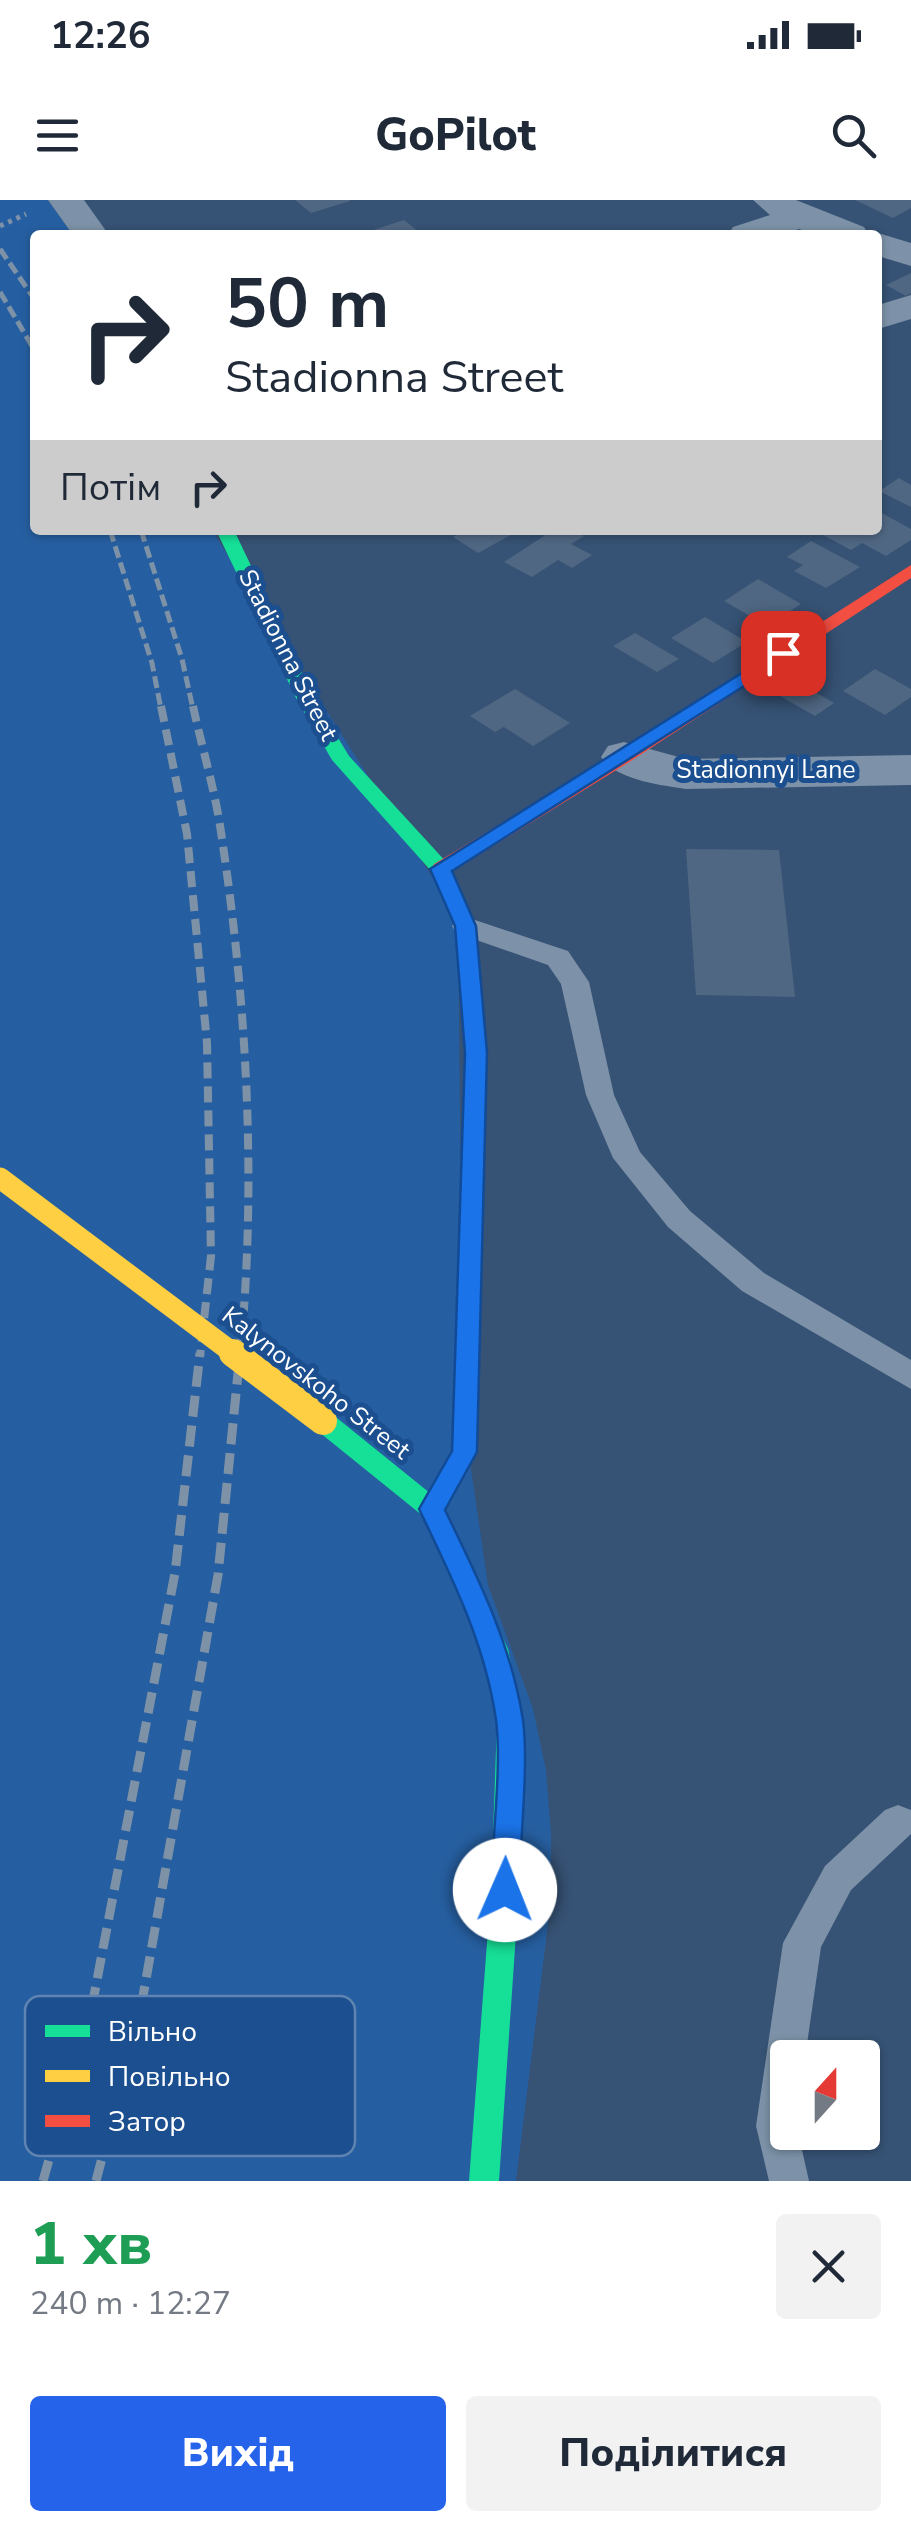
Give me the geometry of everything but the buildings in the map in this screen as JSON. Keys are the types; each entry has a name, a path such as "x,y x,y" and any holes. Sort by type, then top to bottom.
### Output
{"street":[{"path":"66,200 88,230"},
{"path":"753,230 785,208 839,230"},
{"path":"882,245 911,255"},
{"path":"882,317 911,306"},
{"name":"Stadionna Street","path":"227,535 305,698 342,760 440,869 466,926 476,1053 464,1452 432,1509"},
{"path":"440,869 624,756 911,570"},
{"name":"Stadionnyi Lane","path":"624,756 686,774 911,770"},
{"name":"Kalynovskoho Street","path":"0,1178 323,1421 432,1509 477,1602 495,1650 510,1723 505,1890 484,2181"}],"lane":[{"path":"466,926 558,958 575,982 600,1095 628,1158 679,1219 753,1282 911,1376"},
{"path":"789,2181 776,2126 802,1943 838,1878 898,1822"}],"shaded area":[{"path":"0,200 48,200 69,230 30,230 30,535 215,535 458,918 463,1414 488,1585 533,1709 546,1770 551,1900 516,2181 0,2181"}],"railway":[{"path":"0,249 30,293"},
{"path":"0,292 30,343"},
{"path":"112,535 152,663 161,709"},
{"path":"143,535 182,659 193,709"},
{"path":"161,706 187,834 207,1043 211,1256 200,1356"},
{"path":"193,706 221,832 243,1028 248,1225 240,1356"},
{"path":"94,1996 175,1573 200,1353"},
{"path":"143,1996 218,1575 240,1353"},
{"path":"43,2181 50,2156"},
{"path":"96,2181 103,2156"}],"traffic: fast":[{"path":"227,535 305,698 342,760 441,869 466,926 476,1053 473,1155"},
{"path":"323,1421 432,1509 495,1649 510,1723 505,1890 484,2181"}],"traffic: jam":[{"path":"441,869 624,757 911,570"},
{"path":"432,1509 464,1452 473,1155"}],"traffic: slow":[{"path":"0,1178 323,1421"}],"route":[{"path":"505,1890 510,1723 495,1650 477,1602 432,1509 464,1452 476,1053 466,926 440,869 783,653"}]}
